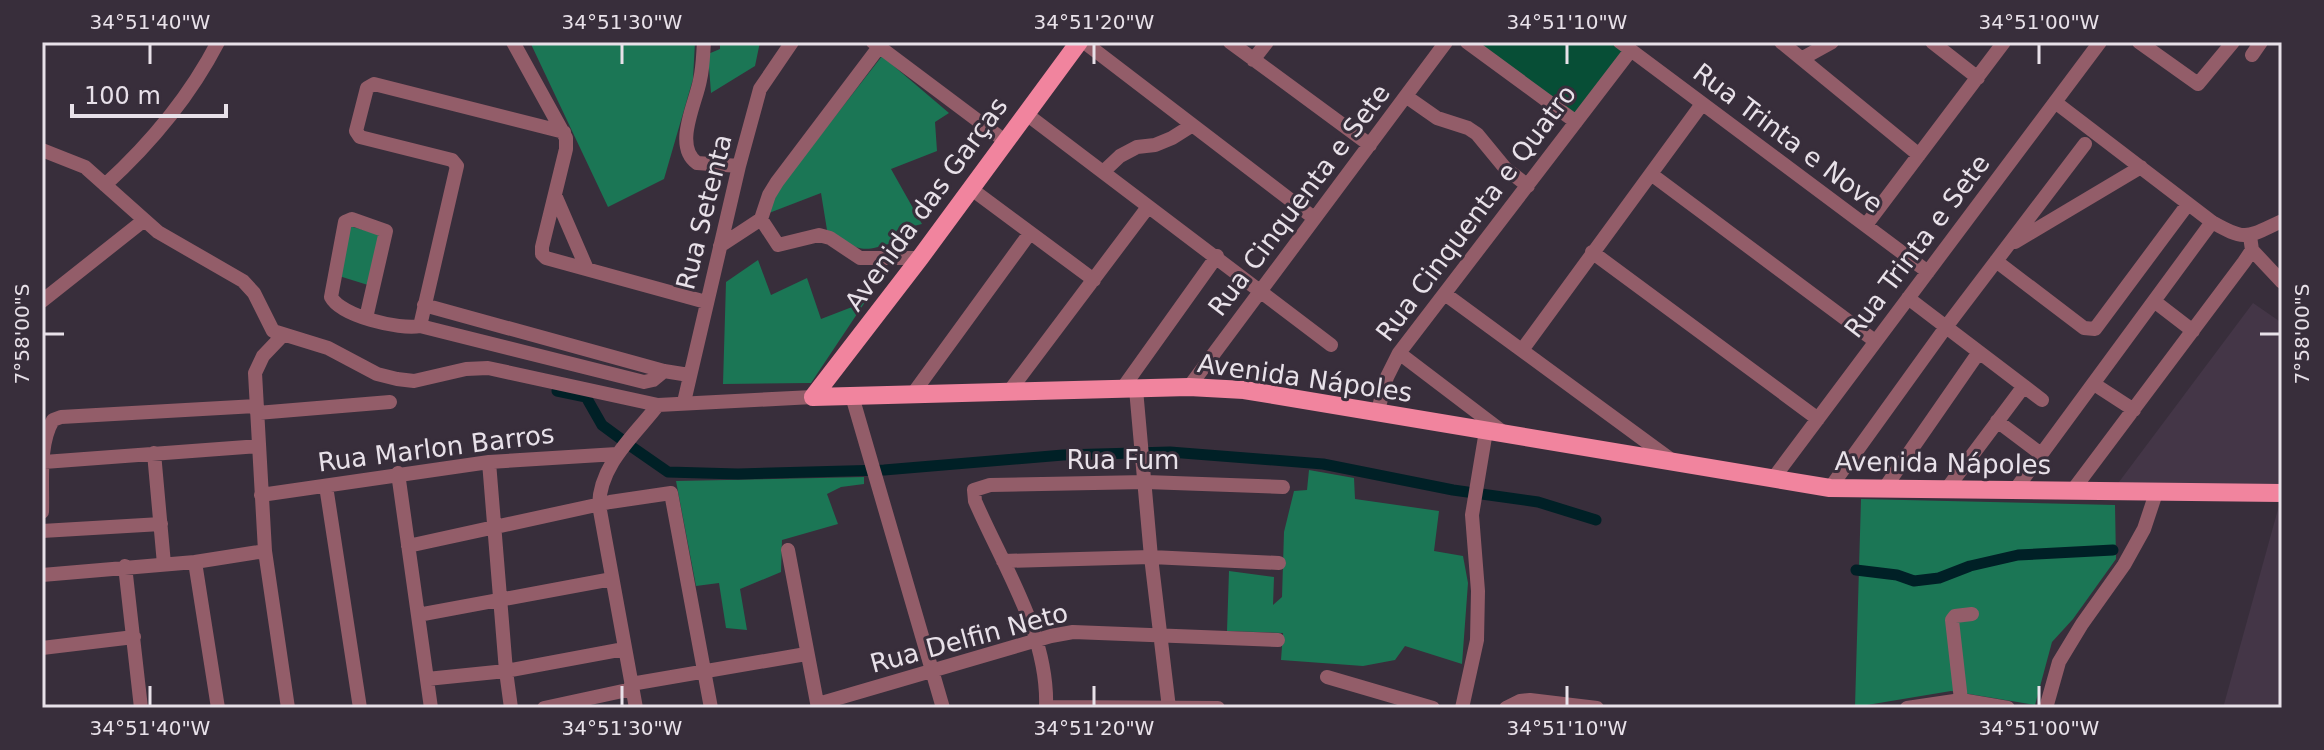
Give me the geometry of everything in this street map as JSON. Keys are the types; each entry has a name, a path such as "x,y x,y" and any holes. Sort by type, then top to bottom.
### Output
{"main road":[{"name":"Avenida das Garças","path":"813,397 920,258 1025,113 1082,42"},
{"name":"Avenida Nápoles","path":"813,397 1189,387 1244,390 1830,488 2282,493"}],"street":[{"path":"105,185 141,151 184,98 218,42"},
{"path":"513,42 564,132 566,149 542,254 546,258 706,302"},
{"path":"704,42 700,82 686,140 687,152 697,163 739,166"},
{"name":"Rua Setenta","path":"684,402 739,166 763,81 792,42"},
{"path":"1082,42 1314,218"},
{"path":"1230,42 1370,145"},
{"path":"1253,60 1267,42"},
{"name":"Rua Cinquenta e Sete","path":"1189,387 1446,42"},
{"path":"1467,42 1576,122"},
{"path":"1781,42 1919,155"},
{"path":"1803,58 1832,42"},
{"path":"1932,42 1978,78"},
{"path":"1866,225 2004,42"},
{"name":"Rua Trinta e Sete","path":"1772,480 2100,42"},
{"path":"2139,42 2198,84 2233,42"},
{"path":"720,246 761,219 777,182 876,45 1005,141"},
{"name":"Rua Cinquenta e Quatro","path":"1377,414 1387,377 1399,353 1576,122 1625,46"},
{"name":"Rua Trinta e Nove","path":"1625,46 1928,272"},
{"path":"420,326 457,166 452,160 360,137 356,131 367,88 374,84 564,132"},
{"path":"1407,97 1437,118 1477,134 1505,168 1528,186"},
{"path":"2055,102 2212,222 2251,243 2282,282"},
{"path":"1522,350 1702,104"},
{"path":"1025,113 1331,345"},
{"path":"1103,172 1129,152 1172,138 1191,126"},
{"path":"1830,488 1946,327 2085,144"},
{"path":"42,150 85,167 158,232 243,281 254,293 273,331 283,335 257,366 257,410 265,551 288,708"},
{"path":"2008,246 2141,167"},
{"path":"1651,174 1875,341"},
{"path":"970,188 1094,280"},
{"path":"554,195 587,269"},
{"path":"1996,261 2084,328 2095,329 2188,204"},
{"path":"1008,393 1148,207"},
{"path":"366,318 386,231 352,219 345,222 331,297 335,304 366,318 399,327 420,326 644,382 653,380 664,371"},
{"path":"761,219 778,245 819,235 827,236 860,258 920,258"},
{"path":"42,301 143,221"},
{"path":"2015,490 2212,222"},
{"path":"2073,490 2193,331 2251,243 2280,227"},
{"path":"912,395 1030,233"},
{"path":"1592,252 1818,419"},
{"path":"1169,707 1151,557 1144,453 1129,389 1217,256"},
{"path":"1445,294 1676,464"},
{"path":"1908,298 2042,400"},
{"path":"2154,301 2193,331"},
{"path":"424,305 664,371 689,375"},
{"name":"Avenida Nápoles","path":"283,335 328,348 377,374 414,381 466,369 488,368 658,405 813,397"},
{"path":"1884,489 1979,352"},
{"path":"1399,353 1506,434"},
{"path":"2094,384 2134,410"},
{"path":"1946,490 2024,386"},
{"path":"852,396 943,708"},
{"path":"42,512 43,446 53,420 61,417 390,402"},
{"path":"636,708 599,505 599,490 617,454 658,405"},
{"path":"1997,421 2041,454"},
{"path":"1462,708 1477,640 1478,573 1472,515 1486,431"},
{"path":"44,462 258,446"},
{"path":"154,453 164,564"},
{"name":"Rua Marlon Barros","path":"261,495 489,462 617,454"},
{"path":"489,462 499,601 511,708"},
{"path":"398,473 431,708"},
{"name":"Rua Fum","path":"1003,561 975,501 974,490 990,485 1146,482 1283,487"},
{"path":"326,486 360,708"},
{"path":"2046,708 2059,662 2131,553 2144,529 2157,490"},
{"path":"408,546 599,505 671,493 711,708"},
{"path":"42,531 161,524"},
{"path":"788,550 818,706"},
{"path":"42,575 195,562 265,551"},
{"path":"1218,708 1046,708 1047,682 1036,640 1003,561 1151,557 1279,563"},
{"path":"195,562 218,708"},
{"path":"125,566 140,708"},
{"path":"418,615 612,579"},
{"path":"1961,700 1952,620 1955,616 1972,614"},
{"name":"Rua Delfin Neto","path":"818,706 1036,640 1073,632 1278,640"},
{"path":"42,648 134,637"},
{"path":"427,679 506,671 624,649"},
{"path":"544,708 632,687 806,654"},
{"path":"1327,677 1433,708"},
{"path":"1506,708 1530,700 1597,708"},
{"path":"1907,708 1961,700 2008,708"}],"shaded area":[{"path":"2253,303 2282,323 2282,490 2116,486"},
{"path":"2280,502 2282,708 2223,708"}],"green space":[{"path":"530,42 695,42 693,79 664,179 608,207"},
{"path":"720,42 760,42 755,66 711,93 708,54 720,49"},
{"path":"1467,42 1620,42 1631,50 1576,122"},
{"path":"882,56 949,113 935,122 937,151 891,169 922,224 897,230 891,243 864,249 827,230 821,193 769,213 774,195"},
{"path":"349,226 379,234 368,285 339,276"},
{"path":"758,260 771,295 807,278 821,319 865,302 811,383 723,384 726,282"},
{"path":"1309,470 1354,478 1355,499 1439,511 1434,551 1463,556 1468,583 1462,664 1405,646 1395,660 1363,666 1281,660 1283,633 1227,631 1229,571 1274,577 1273,605 1282,597 1284,532 1294,491 1307,490"},
{"path":"864,477 864,484 841,487 827,494 838,524 782,540 781,572 740,589 747,630 726,628 719,583 696,586 676,481"},
{"path":"1861,499 2115,505 2116,559 2073,619 2052,642 2035,705 1951,691 1855,707"}],"waterway":[{"path":"557,391 586,397 602,425 621,439"},
{"path":"632,447 668,472 738,474 884,470 1063,455 1170,452 1323,464 1453,490 1538,502 1596,520"},
{"path":"1856,570 1897,575 1914,581 1939,578 1970,566 2018,555 2113,550"}]}
